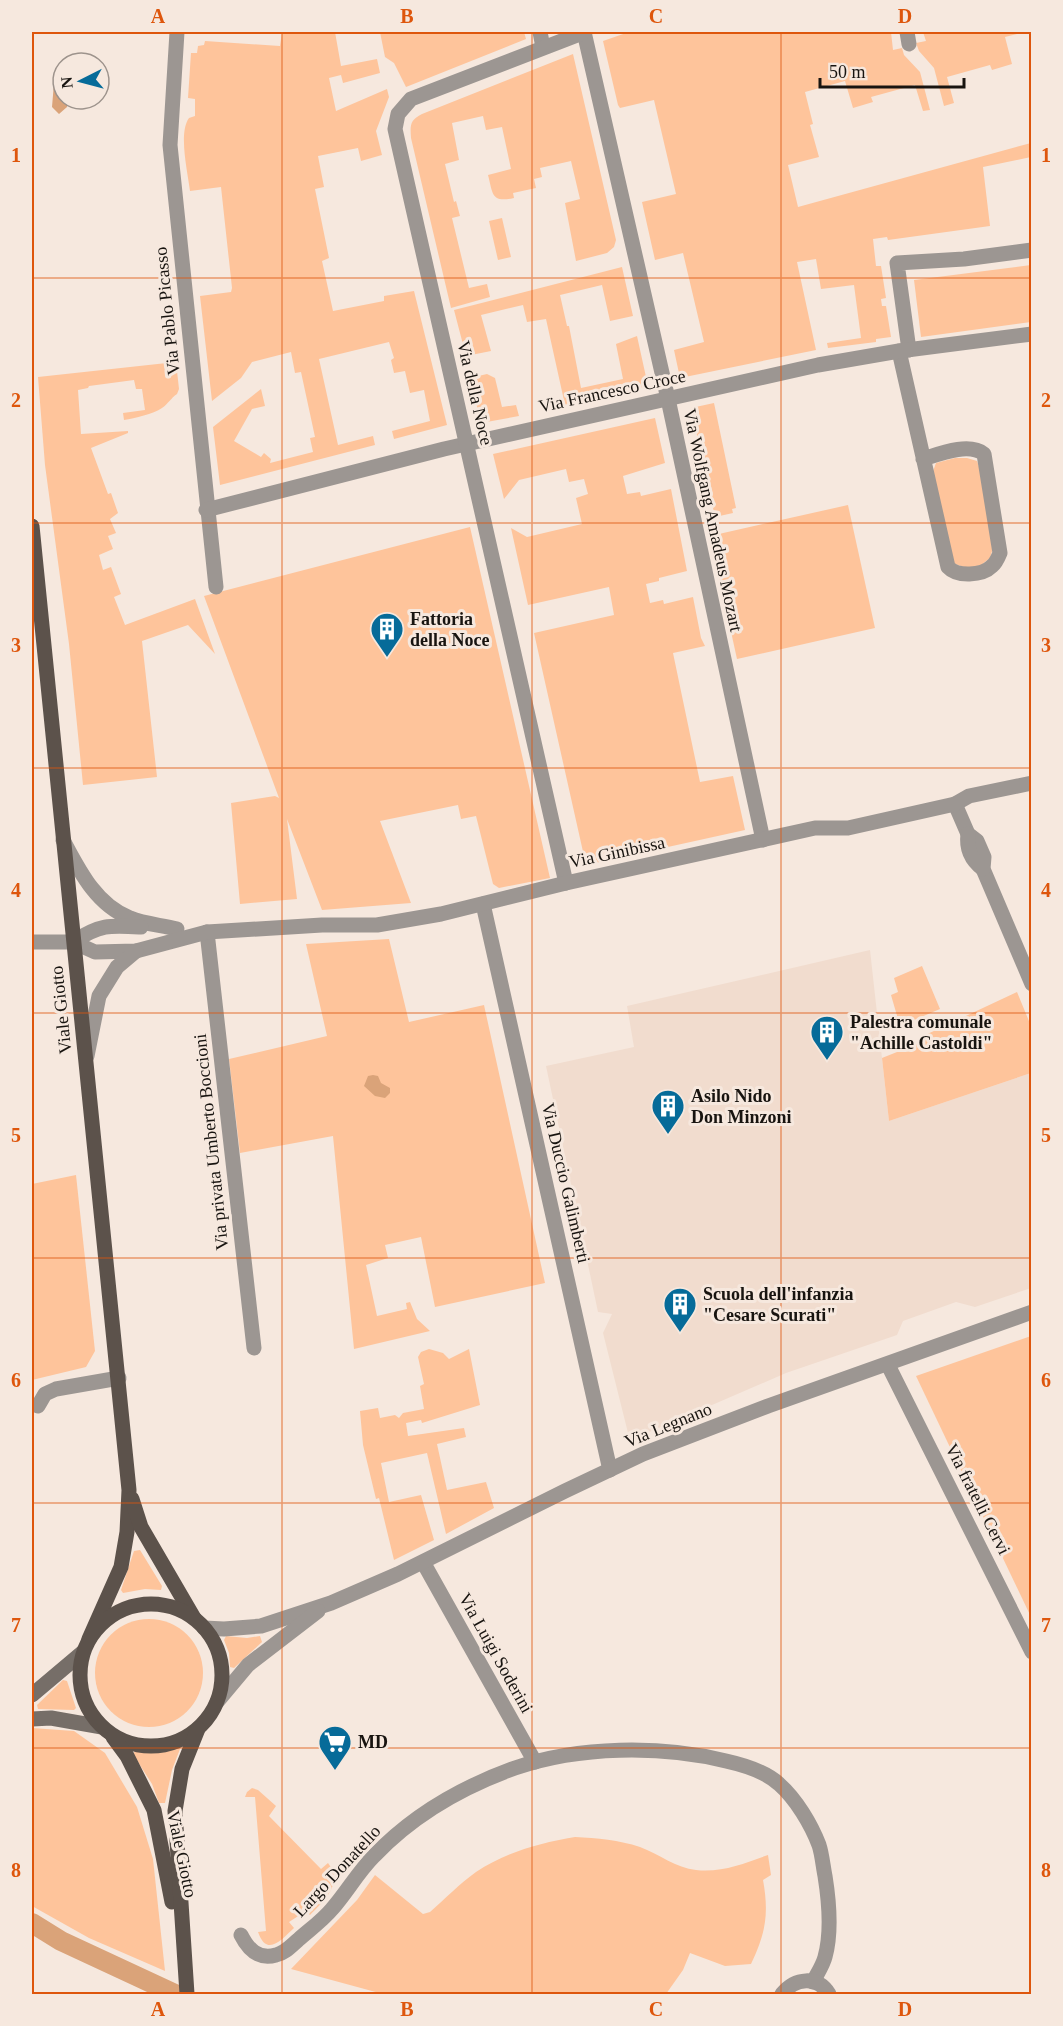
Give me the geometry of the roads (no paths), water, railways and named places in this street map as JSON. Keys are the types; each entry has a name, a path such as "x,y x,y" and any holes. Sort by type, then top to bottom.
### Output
{"main road":[{"name":"Viale Giotto","path":"32,526 129,1490 127,1532 121,1567 86,1646 80,1669 81,1689 90,1712 127,1756 154,1810 183,1955"},
{"name":"Viale Giotto","path":"107,1731 135,1745 160,1746 178,1741 198,1728 210,1715 217,1702 220,1687 221,1671 218,1654 211,1638 200,1624 141,1527 129,1490"},
{"path":"86,1646 102,1623 123,1610 138,1605 155,1604 174,1608 200,1624"},
{"name":"Viale Giotto","path":"187,1995 175,1811 182,1769 198,1728"}],"street":[{"name":"Via Pablo Picasso","path":"177,32 170,145 206,510 216,587"},
{"name":"Via della Noce","path":"566,883 394,129 398,114 411,99 541,39 584,32"},
{"name":"Via Wolfgang Amadeus Mozart","path":"584,32 668,399 763,840"},
{"path":"922,459 941,453 968,449 978,450 984,454 1000,553 991,568 961,574 952,572 948,567 922,459 904,350 897,263 964,259 1032,250"},
{"name":"Via Francesco Croce","path":"206,510 467,444 818,365 904,350 1032,334"},
{"name":"Via Ginibissa","path":"73,942 91,930 107,925 207,932 322,925 377,925 483,904 566,883 815,828 849,828 955,804 969,796 1032,783"},
{"path":"955,804 968,834 977,841 984,857 983,869 1032,984"},
{"name":"Via Ginibissa","path":"63,839 79,870 103,902 129,918 177,929"},
{"name":"Via Duccio Galimberti","path":"483,904 610,1470"},
{"name":"Via Ginibissa","path":"73,942 95,952 136,951 207,932"},
{"name":"Via privata Umberto Boccioni","path":"207,932 254,1348"},
{"path":"32,942 73,942"},
{"name":"Via Ginibissa","path":"86,1062 99,996 117,967 136,951"},
{"name":"Via Legnano","path":"200,1624 224,1629 261,1626 331,1603 423,1562 643,1454 768,1406 1032,1312"},
{"name":"Via fratelli Cervi","path":"888,1365 1032,1652"},
{"path":"38,1406 45,1394 56,1389 119,1378"},
{"name":"Via Luigi Soderini","path":"423,1562 535,1762"},
{"name":"Via Legnano","path":"217,1702 248,1665 331,1603"},
{"path":"32,1695 86,1646"},
{"path":"32,1719 51,1718 107,1731"},
{"name":"Largo Donatello","path":"240,1935 253,1953 275,1956 285,1951 332,1909 374,1856 422,1814 455,1794 535,1762 607,1751 659,1749 709,1756 763,1773 779,1784 798,1807 817,1840 827,1887 829,1925 825,1958 813,1982"},
{"path":"782,1995 795,1983 804,1980 821,1985 829,1995"}],"waterway":[{"path":"32,1923 61,1941 175,1994"}],"place":[{"name":"Fattoria della Noce","path":"387,658"},
{"name":"Palestra comunale \"Achille Castoldi\"","path":"827,1061"},
{"name":"Asilo Nido Don Minzoni","path":"668,1135"},
{"name":"Scuola dell'infanzia \"Cesare Scurati\"","path":"680,1333"},
{"name":"MD","path":"335,1771"}]}
